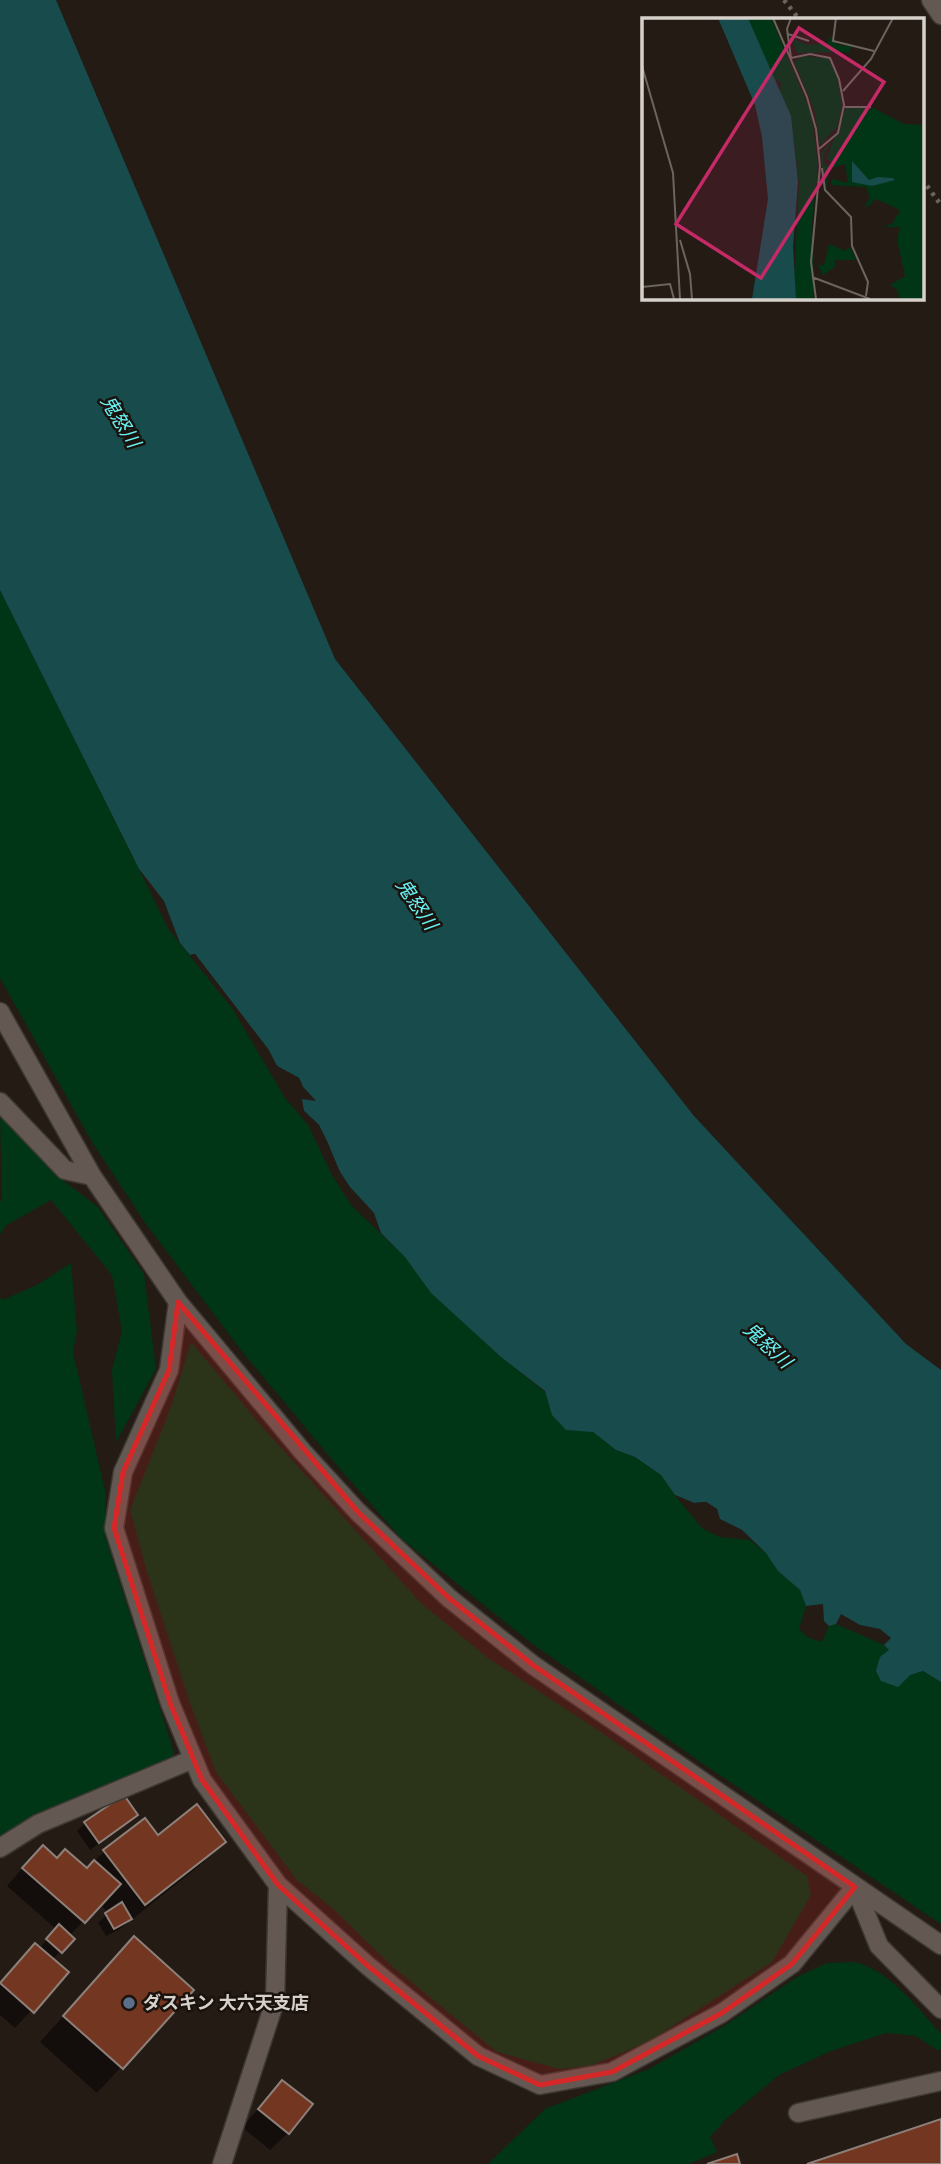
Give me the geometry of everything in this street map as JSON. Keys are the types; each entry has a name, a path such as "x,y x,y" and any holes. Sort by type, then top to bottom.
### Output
{"street":[{"path":"931,0 941,15"},
{"path":"0,1012 92,1176 178,1302 303,1452 358,1512 449,1598 533,1665 941,1945"},
{"path":"0,1101 65,1170 92,1176"},
{"path":"178,1302 169,1370 123,1472 114,1528 170,1703 202,1780 278,1885 368,1966 478,2056 540,2085 612,2072 722,2013 792,1965 855,1887"},
{"path":"0,1848 38,1824 193,1759"},
{"path":"222,2164 275,2001 278,1885"},
{"path":"855,1887 879,1946 941,2009"},
{"path":"798,2113 941,2081"}],"path":[{"path":"784,0 798,18"},
{"path":"923,181 941,205"}],"highlighted area":[{"path":"178,1302 358,1512 449,1598 533,1665 855,1887 792,1964 722,2013 612,2072 540,2085 478,2056 368,1966 278,1885 202,1780 170,1703 114,1528 123,1472 169,1370"}],"green space":[{"path":"0,590 169,930 232,1008 285,1098 308,1125 332,1175 351,1205 405,1257 432,1293 501,1357 545,1392 552,1415 593,1432 616,1450 635,1457 661,1475 702,1528 719,1537 750,1540 766,1553 778,1571 800,1590 806,1606 799,1629 809,1638 822,1642 829,1626 836,1624 884,1645 910,1675 923,1671 941,1682 941,1924 702,1763 530,1642 402,1539 240,1349 146,1224 92,1142 0,978"},
{"path":"0,1110 65,1182 98,1207 144,1274 156,1369 116,1442 112,1370 122,1331 112,1275 51,1200 5,1226 0,1235"},
{"path":"71,1263 77,1331 73,1352 106,1495 105,1536 174,1753 172,1774 0,1842 0,1298 3,1300 39,1284"},
{"path":"191,1342 265,1430 421,1603 488,1658 601,1732 807,1876 811,1895 772,1962 648,2042 590,2066 559,2069 497,2052 393,1967 331,1907 297,1880 216,1772 147,1572 130,1510 172,1404"},
{"path":"856,1962 881,1974 913,2002 941,2034 941,2049 937,2050 916,2036 886,2033 831,2051 779,2075 727,2118 710,2137 717,2152 689,2164 488,2164 545,2109 649,2069 724,2026 797,1977 827,1963"}],"water":[{"name":"鬼怒川","path":"0,0 56,0 335,659 694,1116 906,1344 941,1370 941,1682 923,1671 910,1675 898,1687 881,1681 876,1671 880,1657 889,1650 884,1645 891,1638 880,1629 860,1625 841,1614 836,1624 829,1626 824,1621 823,1604 806,1606 800,1590 778,1571 766,1553 742,1530 719,1519 717,1509 706,1502 694,1503 675,1495 661,1475 635,1457 616,1450 593,1432 566,1430 552,1415 545,1391 501,1357 431,1293 405,1257 381,1233 374,1213 350,1187 339,1170 319,1125 304,1111 301,1098 315,1100 299,1078 277,1066 268,1049 195,954 190,955 180,943 164,901 139,869 0,590"}],"pier":[{"path":"195,954 268,1049 277,1066 299,1078 303,1087 316,1101 302,1099 304,1111 319,1125 339,1170 337,1172 316,1127 300,1112 298,1097 306,1096 296,1080 274,1069 265,1050 190,955"},
{"path":"675,1495 694,1503 706,1502 717,1509 720,1519 742,1530 750,1540 717,1522 714,1511 705,1506 693,1507 679,1501"}],"building":[{"path":"124,1795 138,1815 99,1843 84,1822"},
{"path":"197,1804 226,1842 145,1905 103,1850 145,1818 158,1835"},
{"path":"43,1845 57,1858 65,1849 87,1868 94,1860 121,1884 85,1923 22,1868"},
{"path":"122,1902 132,1919 114,1929 105,1913"},
{"path":"59,1924 75,1939 62,1953 46,1939"},
{"name":"ダスキン 大六天支店","path":"134,1936 194,1990 123,2069 63,2016"},
{"path":"35,1943 69,1972 34,2013 0,1983"},
{"path":"282,2080 313,2104 289,2134 258,2109"},
{"path":"941,2119 941,2164 807,2164"},
{"path":"737,2154 740,2164 707,2164"}],"place":[{"name":"ダスキン 大六天支店","path":"129,2003"}]}
